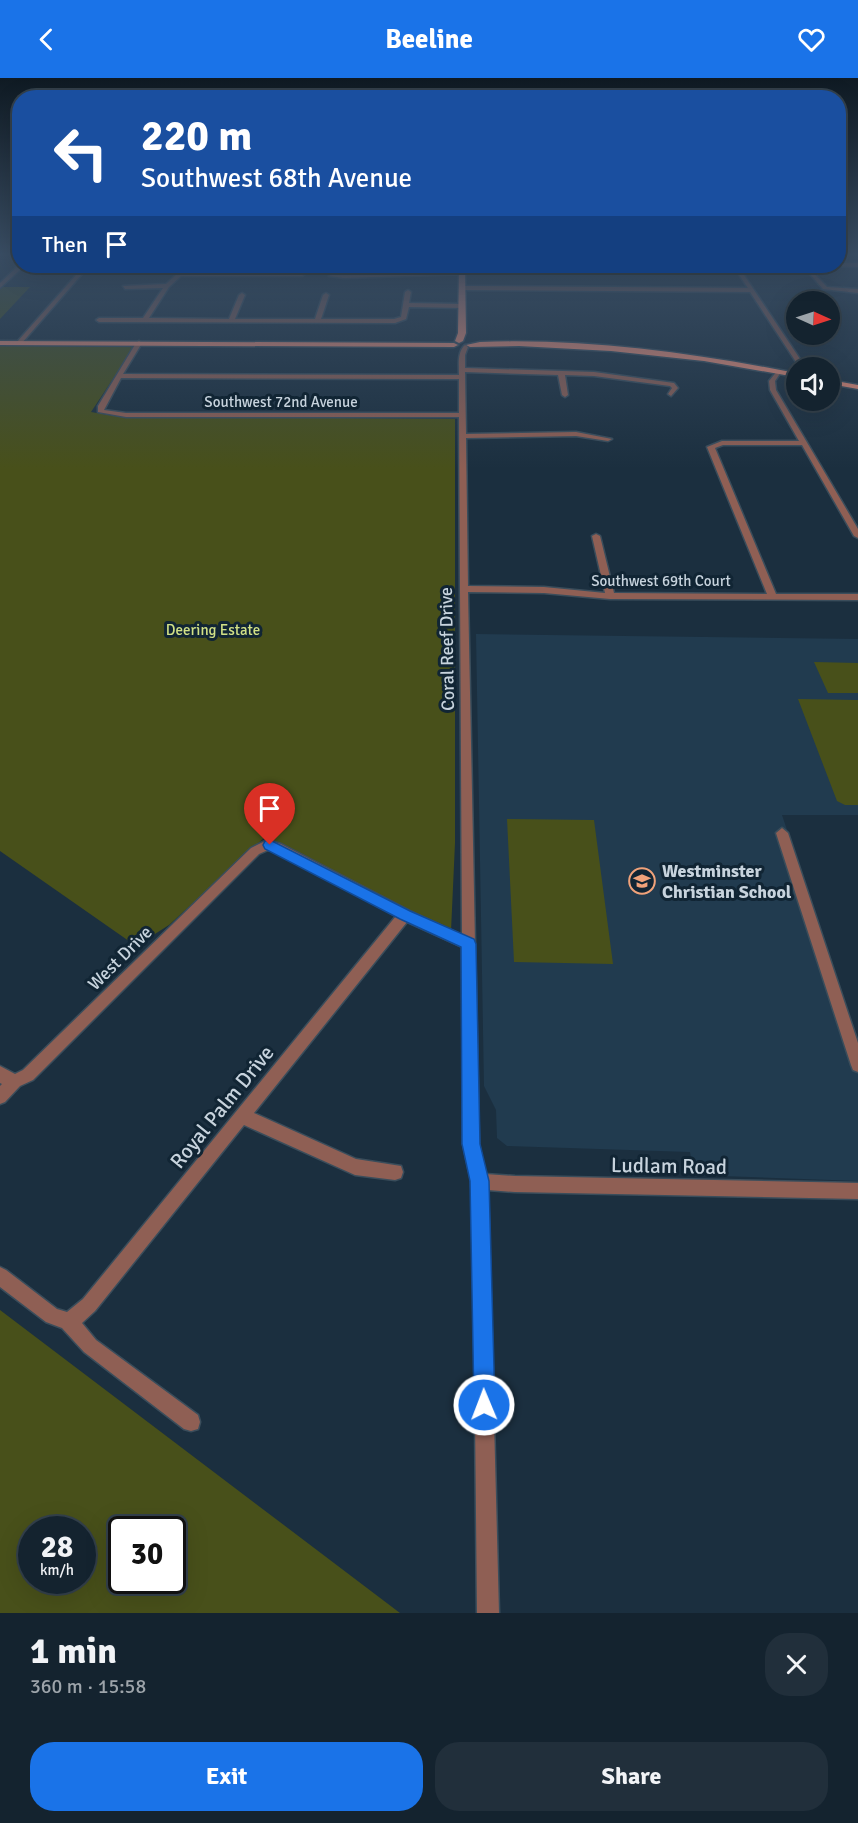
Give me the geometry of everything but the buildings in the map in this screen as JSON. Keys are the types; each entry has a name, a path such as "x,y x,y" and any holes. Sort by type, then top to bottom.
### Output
{"main road":[{"path":"462,327 462,344"},
{"path":"0,343 484,344 623,349 695,357 786,373"},
{"path":"840,384 858,387"}],"street":[{"path":"19,343 33,327"},
{"path":"776,327 796,357"},
{"path":"120,376 139,343"},
{"name":"Coral Reef Drive","path":"462,344 471,1144 479,1181 488,1613"},
{"path":"120,376 561,372 667,381 675,387 671,394"},
{"path":"561,372 565,395"},
{"path":"778,372 772,383 773,390 858,536"},
{"name":"Southwest 72nd Avenue","path":"120,376 100,411 138,415 463,415"},
{"path":"462,436 576,434 608,439"},
{"path":"772,596 711,447 717,443 804,443"},
{"path":"596,536 610,596"},
{"name":"Southwest 69th Court","path":"465,589 544,590 574,595 610,596 858,597"},
{"path":"782,833 858,1065"},
{"name":"West Drive","path":"0,1097 15,1081 28,1075 158,944 255,851 267,845 277,847 405,915"},
{"path":"405,915 469,944"},
{"name":"Royal Palm Drive","path":"68,1321 78,1316 89,1305 405,915"},
{"path":"0,1073 5,1078 15,1081"},
{"path":"242,1116 355,1167 395,1172"},
{"name":"Ludlam Road","path":"479,1181 858,1191"},
{"path":"0,1276 52,1316 68,1321 90,1346 191,1422"}],"shaded area":[{"name":"Westminster Christian School","path":"476,634 858,639 858,815 782,815 858,1042 858,1181 694,1175 690,1152 507,1146 497,1138 496,1110 484,1086"}],"green space":[{"name":"Deering Estate","path":"0,345 134,347 91,412 114,416 455,419 455,843 451,931 265,837 169,925 136,946 0,851"},
{"path":"814,662 858,663 858,693 828,693"},
{"path":"798,699 858,700 858,805 845,805 837,801"},
{"path":"507,819 594,820 613,964 514,962"},
{"path":"0,1310 400,1613 0,1613"}],"place":[{"name":"Westminster Christian School","path":"642,881"}],"route":[{"path":"270,845 405,915 469,944 471,1144 479,1181 482,1235 484,1405"}]}
